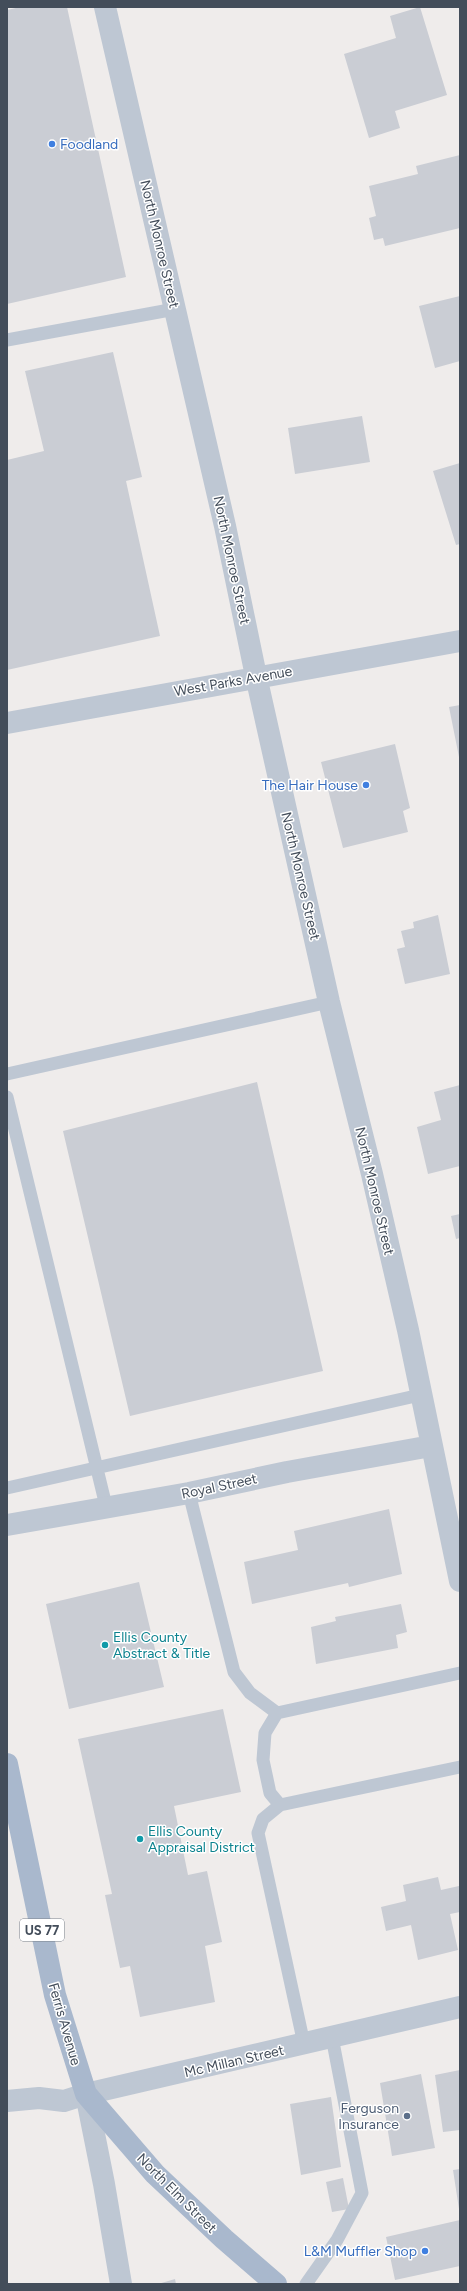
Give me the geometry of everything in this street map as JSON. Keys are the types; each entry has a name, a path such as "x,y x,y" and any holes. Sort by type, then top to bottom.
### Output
{"main road":[{"name":"Ferris Avenue","path":"7,1764 11,1807 55,1995 86,2094"},
{"name":"North Elm Street","path":"86,2094 155,2174 224,2239 276,2284"}],"street":[{"name":"North Monroe Street","path":"105,7 225,526 256,676 329,1002 372,1174 460,1581"},
{"name":"West Parks Avenue","path":"7,723 256,676 460,641"},
{"name":"Royal Street","path":"7,1525 106,1506 189,1493 287,1472 431,1446"},
{"name":"Mc Millan Street","path":"7,2101 39,2098 64,2101 86,2094 460,2007"},
{"name":"Ferris Avenue","path":"86,2094 104,2184 121,2284"}],"lane":[{"path":"7,340 175,309"},
{"path":"7,1074 329,1002"},
{"path":"7,1097 106,1506"},
{"path":"7,1488 97,1469 420,1395"},
{"path":"189,1493 234,1672 250,1693 277,1713"},
{"path":"280,1805 270,1793 263,1760 265,1733 277,1713 460,1673"},
{"path":"304,2044 258,1833 263,1819 280,1805 460,1768"},
{"path":"306,2284 337,2240 362,2193 332,2037"}],"building":[{"name":"Foodland","path":"20,7 67,7 126,277 7,304 7,10"},
{"path":"420,7 447,95 395,111 400,128 369,138 344,54 396,38 390,16"},
{"path":"460,155 460,228 385,246 383,238 374,240 369,218 376,216 369,186 418,174 416,166"},
{"path":"460,296 460,361 435,368 419,306"},
{"path":"113,352 142,477 126,481 160,636 7,670 7,460 44,451 25,371"},
{"path":"362,416 370,462 295,474 288,428"},
{"path":"460,463 460,544 456,545 433,471"},
{"path":"460,705 460,757 459,757 449,707"},
{"name":"The Hair House","path":"395,744 410,808 403,811 408,832 343,848 321,762"},
{"path":"438,915 450,974 405,984 397,949 405,947 401,931 414,928 413,922"},
{"path":"257,1082 323,1371 130,1416 63,1131"},
{"path":"460,1085 460,1166 428,1174 417,1127 441,1120 434,1092"},
{"path":"460,1214 460,1238 456,1239 451,1216"},
{"path":"389,1509 402,1574 349,1587 348,1583 252,1604 244,1562 298,1550 294,1531"},
{"name":"Ellis County Abstract & Title","path":"139,1582 164,1687 69,1709 46,1604"},
{"path":"401,1604 407,1632 396,1635 398,1648 316,1664 311,1627 336,1621 335,1617"},
{"name":"Ellis County Appraisal District","path":"223,1709 241,1792 174,1806 188,1875 207,1871 222,1942 205,1946 215,2002 140,2017 130,1966 120,1968 105,1895 112,1894 78,1739"},
{"path":"438,1877 441,1890 459,1886 460,1912 450,1914 458,1950 418,1960 411,1925 386,1931 381,1907 406,1901 403,1885"},
{"path":"460,2070 460,2130 443,2132 435,2075"},
{"name":"Ferguson Insurance","path":"421,2074 435,2148 392,2156 380,2083"},
{"path":"331,2097 341,2167 301,2175 290,2104"},
{"path":"460,2169 460,2208 459,2209 453,2170"},
{"path":"343,2178 349,2209 332,2212 326,2182"},
{"name":"L&M Muffler Shop","path":"460,2220 460,2266 395,2280 386,2237"},
{"path":"175,2279 176,2284 158,2284"}],"place":[{"name":"Foodland","path":"52,144"},
{"name":"The Hair House","path":"366,785"},
{"name":"Ellis County Abstract & Title","path":"105,1645"},
{"name":"Ellis County Appraisal District","path":"140,1839"},
{"name":"Ferguson Insurance","path":"407,2116"},
{"name":"L&M Muffler Shop","path":"425,2251"}]}
